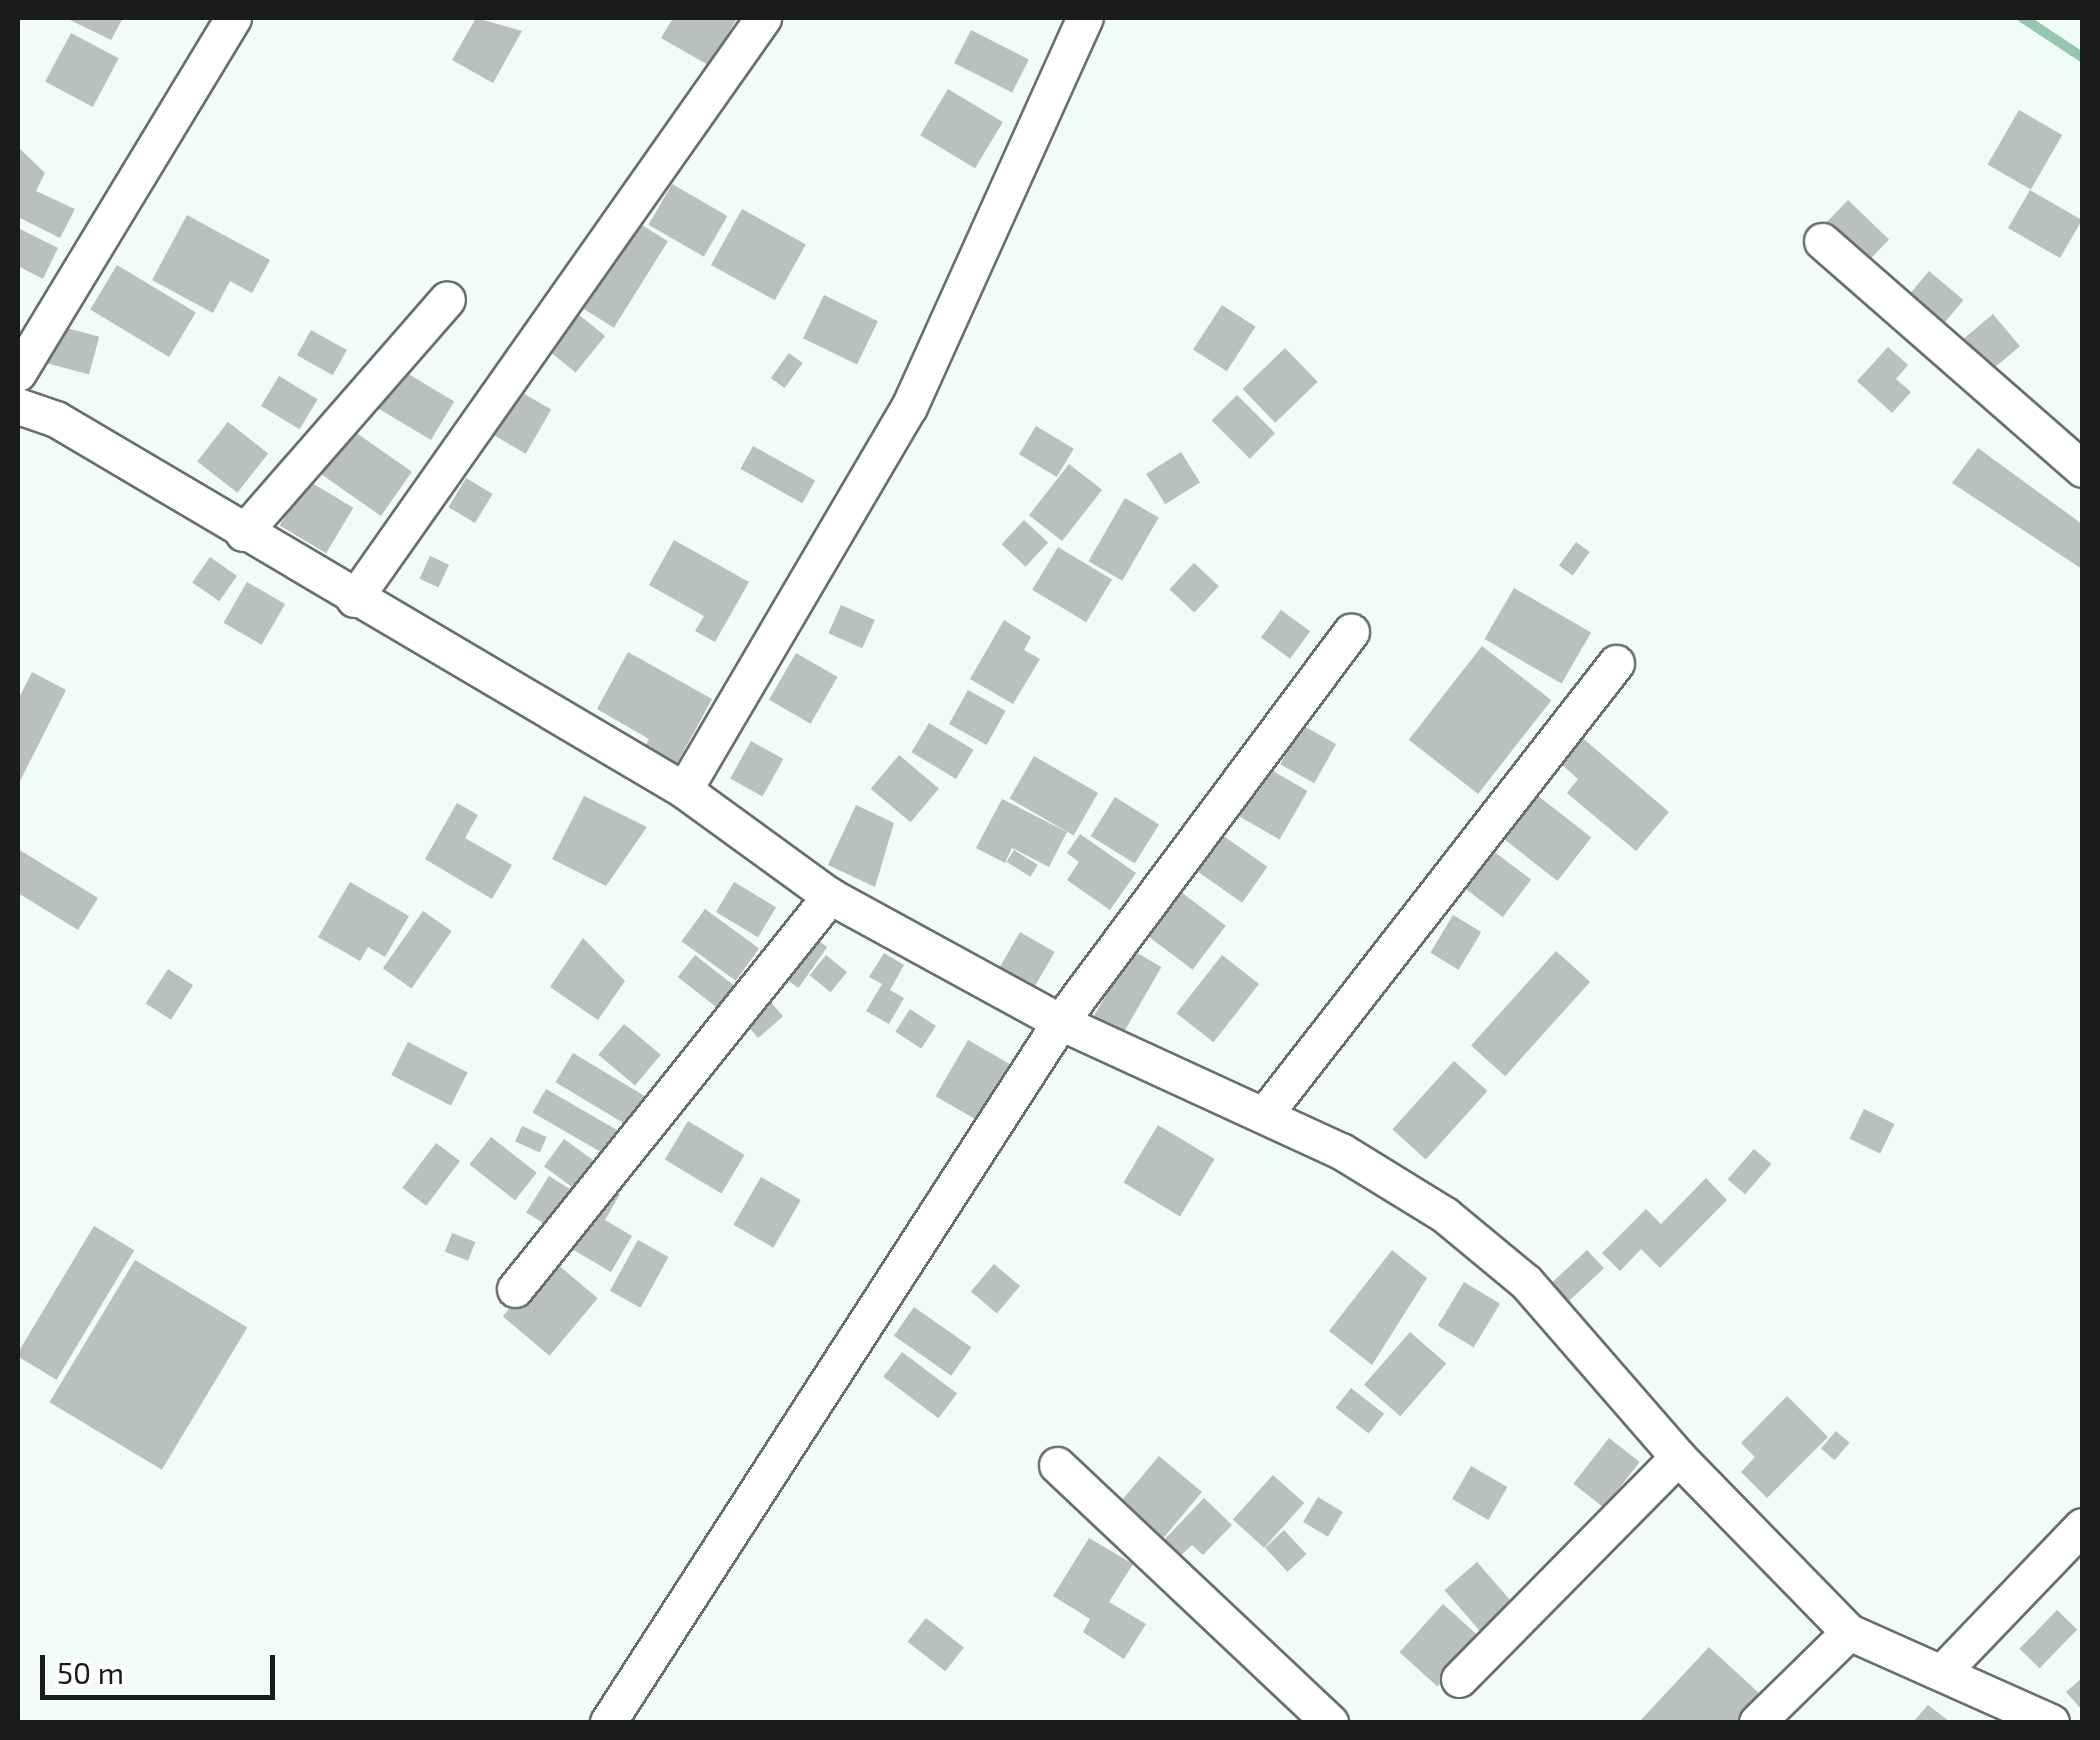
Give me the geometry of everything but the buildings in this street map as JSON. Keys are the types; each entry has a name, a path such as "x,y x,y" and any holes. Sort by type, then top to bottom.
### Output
{"street":[{"path":"18,373 233,18"},
{"path":"354,599 763,18"},
{"path":"684,790 909,407 1084,18"},
{"path":"1822,241 2082,469"},
{"path":"244,533 447,299"},
{"path":"18,406 684,790 830,896 1060,1022 1341,1151 1458,1226 1526,1282 1678,1457 1849,1632 1944,1671 2051,1722"},
{"path":"608,1722 1060,1022 1351,630"},
{"path":"1264,1115 1616,663"},
{"path":"515,1289 830,896"},
{"path":"1459,1680 1678,1457"},
{"path":"1057,1465 1330,1722"},
{"path":"1944,1671 2082,1526"},
{"path":"1757,1722 1849,1632"}],"waterway":[{"path":"2023,18 2082,57"}]}
